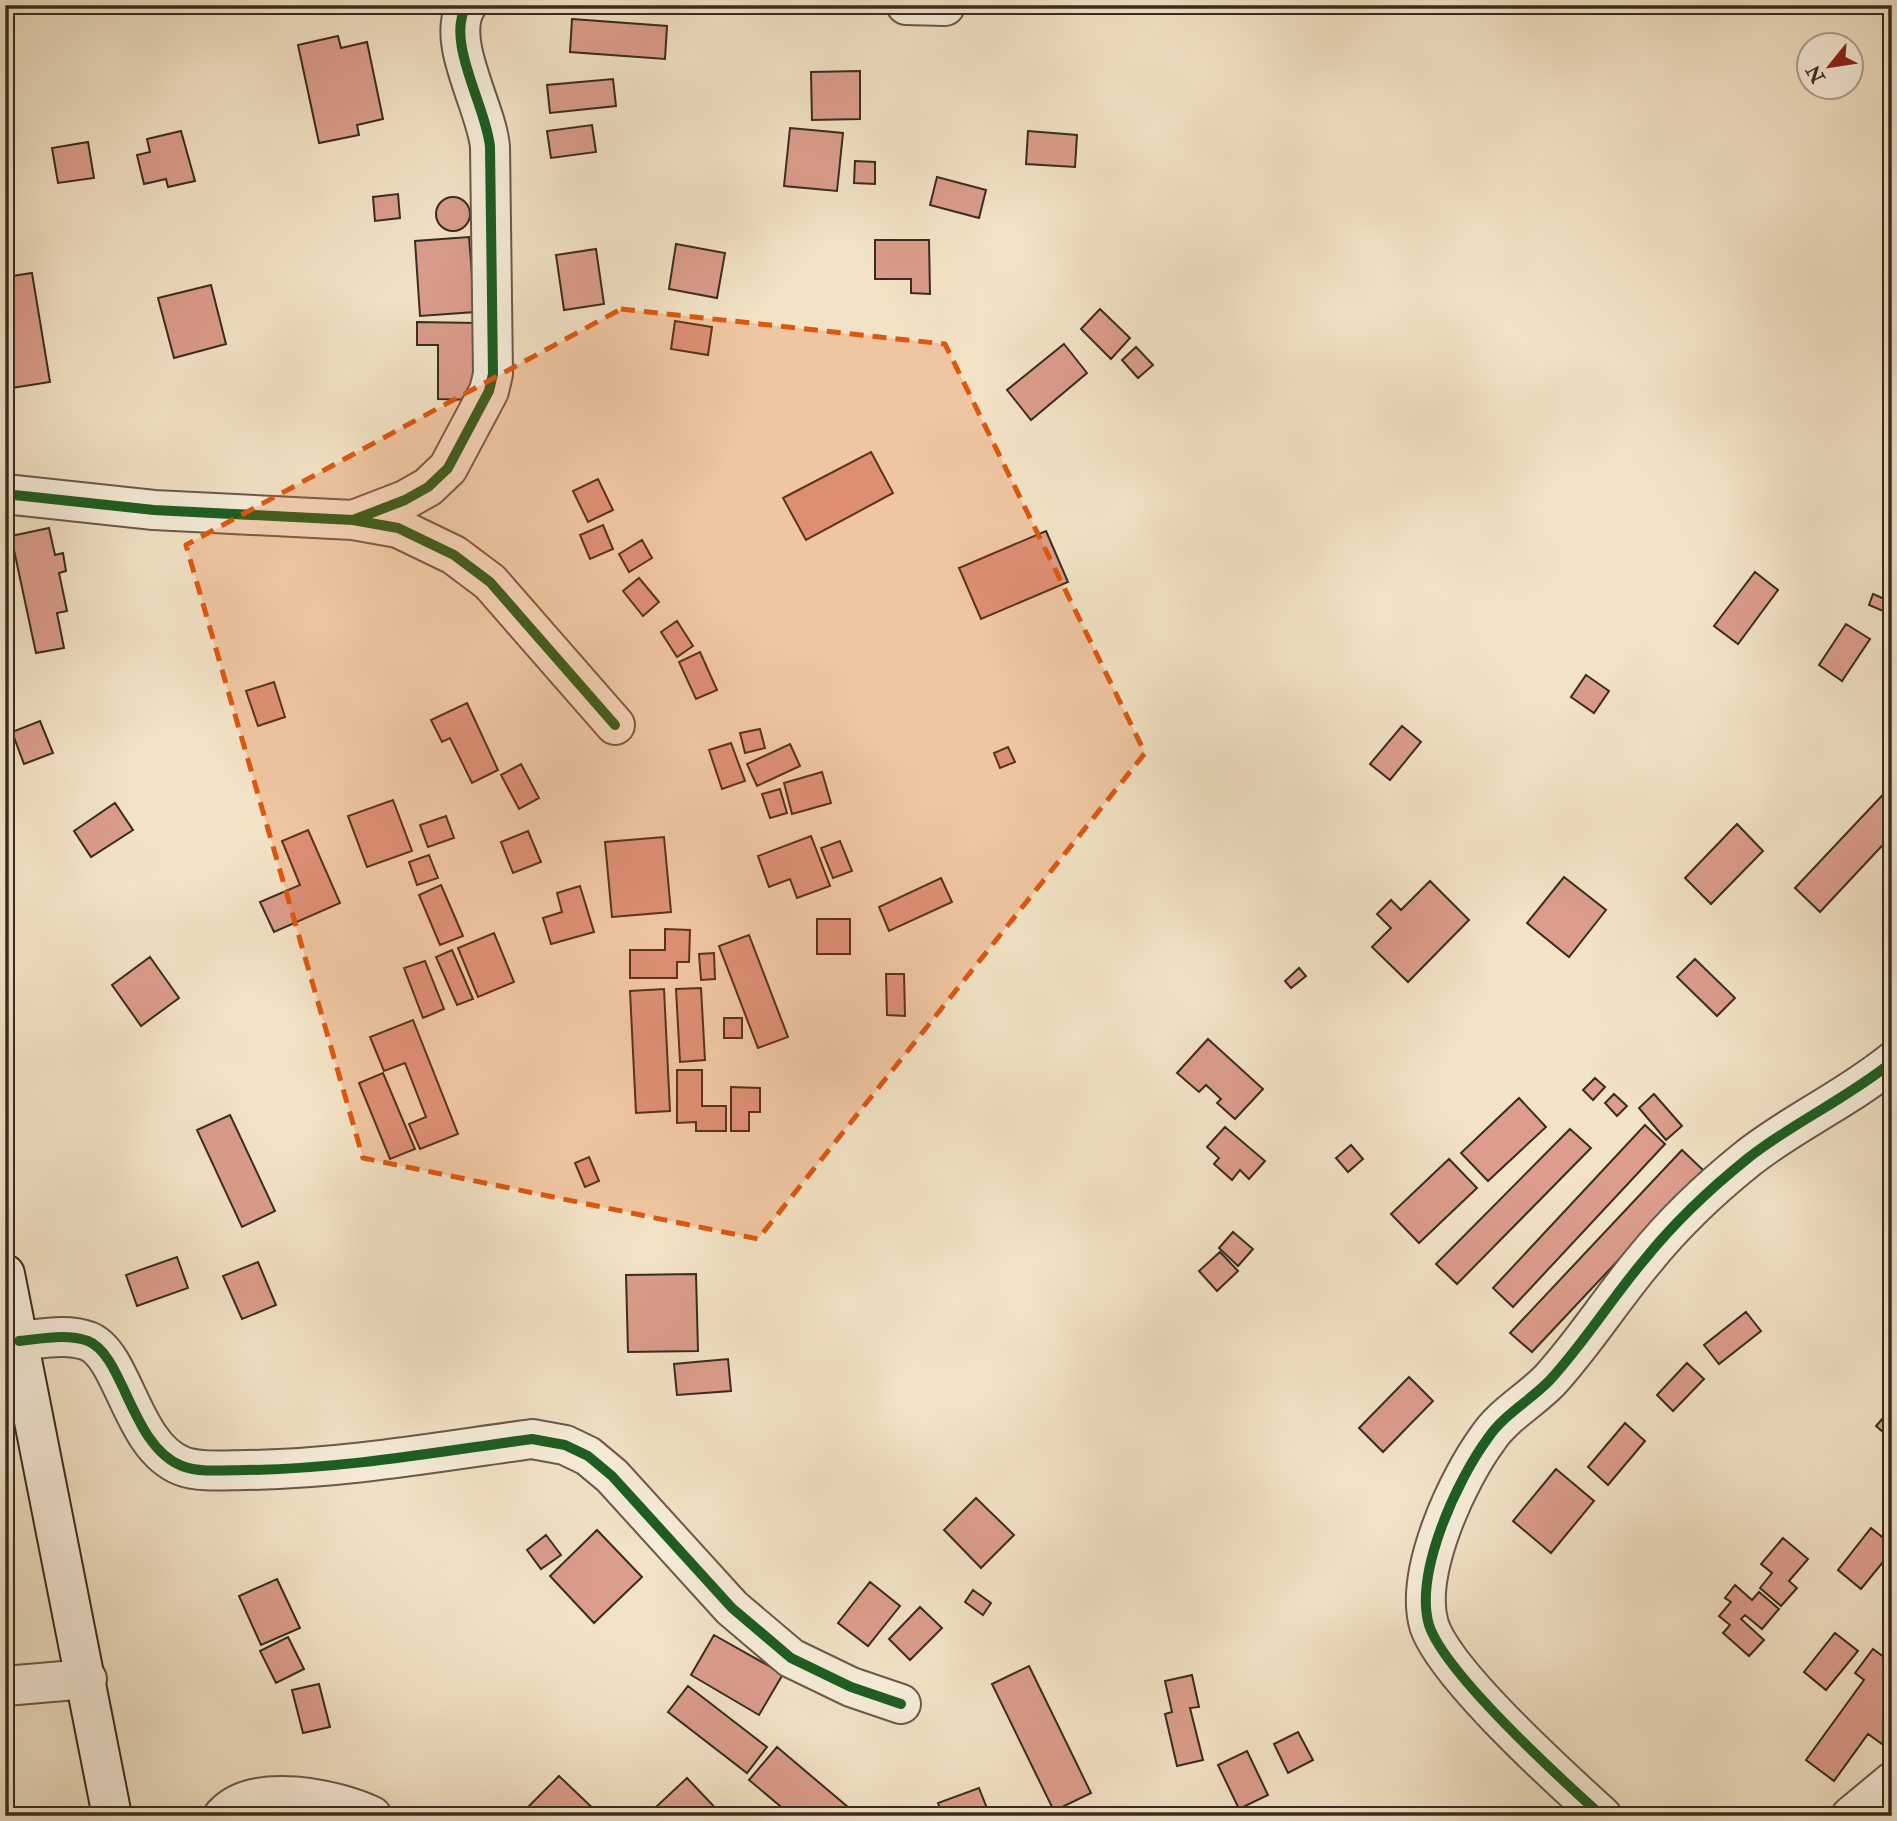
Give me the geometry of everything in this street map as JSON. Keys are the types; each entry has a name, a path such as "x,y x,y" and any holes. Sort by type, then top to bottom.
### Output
{"street":[{"path":"353,520 405,500 428,487 448,468 489,391 493,374 490,147 484,113 463,48 460,24 467,5"},
{"path":"906,5 945,6"},
{"path":"5,494 154,510 353,520 398,528 454,555 490,582 615,725"},
{"path":"1602,1816 1558,1777 1438,1645 1424,1596 1429,1563 1447,1517 1488,1436 1550,1380 1646,1257 1687,1214 1761,1149 1860,1088 1892,1062"},
{"path":"5,1274 112,1816"},
{"path":"19,1341 61,1337 88,1342 101,1351 134,1415 160,1451 183,1466 219,1470 308,1469 532,1439 565,1445 588,1456 612,1476 732,1608 791,1658 851,1687 901,1704"},
{"path":"5,1686 87,1679"},
{"path":"1852,1816 1892,1782"},
{"path":"223,1816 228,1810 261,1797 317,1798 350,1806 372,1816"}],"highlighted area":[{"path":"621,309 945,344 1145,753 758,1239 363,1158 186,545"}],"building":[{"path":"572,19 667,26 665,59 570,52"},
{"path":"338,36 341,48 367,42 383,119 357,125 359,135 319,143 298,45"},
{"path":"860,71 860,119 812,120 811,72"},
{"path":"613,79 616,106 550,113 547,85"},
{"path":"592,125 596,152 551,158 547,131"},
{"path":"790,128 843,133 837,191 784,186"},
{"path":"181,131 195,181 168,187 166,179 144,184 137,155 150,152 147,139"},
{"path":"1028,131 1077,135 1075,167 1026,164"},
{"path":"88,142 94,178 58,183 52,148"},
{"path":"855,161 875,162 875,184 854,183"},
{"path":"937,177 986,190 979,218 930,205"},
{"path":"398,194 400,218 375,221 373,197"},
{"path":"453,197 465,202 470,214 465,226 453,231 441,226 436,214 441,202"},
{"path":"469,237 475,312 420,316 415,241"},
{"path":"875,240 929,240 930,294 911,293 911,279 875,279"},
{"path":"676,244 725,253 717,298 669,289"},
{"path":"596,249 604,304 564,310 556,255"},
{"path":"32,273 50,382 5,389 5,277"},
{"path":"211,285 226,344 174,358 158,298"},
{"path":"1100,309 1130,338 1111,359 1081,329"},
{"path":"675,321 712,327 708,355 671,349"},
{"path":"417,322 476,323 476,400 438,399 438,345 417,345"},
{"path":"1064,344 1087,373 1031,420 1007,390"},
{"path":"1136,347 1153,365 1138,378 1122,360"},
{"path":"871,452 893,493 806,540 783,498"},
{"path":"598,479 613,510 588,522 573,491"},
{"path":"603,525 613,549 590,559 580,535"},
{"path":"49,528 55,555 63,553 66,571 59,573 67,611 57,613 64,648 36,653 11,536"},
{"path":"1046,531 1068,582 981,619 959,568"},
{"path":"642,540 652,558 629,572 619,554"},
{"path":"1755,572 1778,590 1738,644 1714,626"},
{"path":"639,578 659,602 643,616 623,591"},
{"path":"1873,594 1887,600 1883,611 1869,605"},
{"path":"677,621 693,646 677,657 661,632"},
{"path":"1846,624 1870,639 1842,681 1819,665"},
{"path":"700,652 717,690 696,699 679,662"},
{"path":"1586,675 1609,691 1594,713 1571,697"},
{"path":"274,682 285,717 258,726 246,691"},
{"path":"467,703 498,770 472,783 450,738 442,742 431,720"},
{"path":"40,721 53,753 24,764 12,732"},
{"path":"1402,726 1421,742 1390,780 1370,764"},
{"path":"760,729 765,748 745,753 740,733"},
{"path":"731,743 745,781 722,789 709,750"},
{"path":"790,744 800,766 757,786 747,764"},
{"path":"1008,747 1015,762 1000,768 994,753"},
{"path":"521,764 539,798 519,809 501,775"},
{"path":"822,772 831,803 792,814 784,783"},
{"path":"1892,785 1892,835 1820,912 1795,888"},
{"path":"780,789 787,813 770,818 762,794"},
{"path":"393,800 412,851 367,867 348,816"},
{"path":"115,803 133,830 91,857 74,831"},
{"path":"446,816 454,838 428,847 420,825"},
{"path":"1737,824 1763,851 1711,904 1685,878"},
{"path":"308,830 340,903 274,932 260,902 300,885 282,841"},
{"path":"528,831 541,862 513,873 501,842"},
{"path":"811,836 830,886 797,898 790,879 769,887 758,856"},
{"path":"664,837 671,912 612,917 605,842"},
{"path":"840,841 852,871 833,878 821,848"},
{"path":"429,855 438,878 417,885 409,862"},
{"path":"1564,877 1606,910 1569,957 1527,923"},
{"path":"941,878 952,902 889,931 879,907"},
{"path":"1430,881 1469,920 1408,982 1372,947 1391,928 1377,914 1391,900 1401,910"},
{"path":"441,885 463,936 440,945 419,895"},
{"path":"580,886 594,932 551,944 543,918 562,912 557,893"},
{"path":"817,919 850,919 850,954 817,954"},
{"path":"665,929 690,930 689,962 677,962 677,978 630,978 630,950 665,950"},
{"path":"494,933 514,982 478,997 458,948"},
{"path":"749,935 788,1037 758,1048 719,946"},
{"path":"452,950 473,999 457,1005 436,957"},
{"path":"714,953 715,979 701,980 699,954"},
{"path":"150,957 179,998 141,1026 112,985"},
{"path":"1695,959 1735,998 1717,1016 1677,977"},
{"path":"425,961 444,1009 423,1018 404,968"},
{"path":"1299,968 1306,976 1291,988 1285,981"},
{"path":"886,974 904,974 905,1016 887,1015"},
{"path":"701,988 705,1060 680,1062 676,989"},
{"path":"664,989 670,1111 636,1113 630,991"},
{"path":"724,1018 742,1018 742,1038 724,1038"},
{"path":"413,1020 458,1134 420,1149 409,1124 426,1117 405,1063 384,1071 370,1037"},
{"path":"1208,1039 1263,1089 1235,1119 1217,1103 1221,1099 1206,1085 1199,1092 1177,1073"},
{"path":"677,1070 702,1070 702,1106 726,1106 726,1131 696,1131 696,1122 677,1123"},
{"path":"383,1073 415,1149 390,1159 359,1083"},
{"path":"1595,1078 1605,1087 1593,1100 1583,1090"},
{"path":"731,1087 760,1088 760,1112 749,1112 749,1131 731,1131"},
{"path":"1614,1094 1627,1106 1617,1116 1605,1103"},
{"path":"1654,1094 1682,1126 1666,1140 1639,1108"},
{"path":"1519,1098 1546,1127 1488,1181 1461,1153"},
{"path":"230,1115 275,1211 242,1227 197,1130"},
{"path":"1645,1125 1665,1144 1513,1307 1493,1288"},
{"path":"1225,1127 1265,1161 1249,1179 1240,1170 1232,1180 1214,1164 1219,1158 1207,1147"},
{"path":"1570,1129 1591,1148 1457,1284 1436,1264"},
{"path":"1351,1145 1363,1159 1348,1172 1336,1158"},
{"path":"1682,1150 1703,1170 1532,1352 1510,1333"},
{"path":"589,1157 599,1181 585,1187 575,1163"},
{"path":"1449,1159 1477,1188 1419,1243 1391,1214"},
{"path":"1233,1232 1253,1249 1238,1266 1219,1248"},
{"path":"1220,1252 1238,1271 1217,1291 1199,1271"},
{"path":"177,1257 188,1288 137,1306 126,1275"},
{"path":"258,1262 276,1305 242,1319 223,1276"},
{"path":"696,1274 698,1351 628,1352 626,1275"},
{"path":"1746,1312 1761,1331 1719,1364 1704,1345"},
{"path":"728,1359 731,1391 677,1395 674,1364"},
{"path":"1687,1363 1704,1379 1673,1411 1657,1395"},
{"path":"1409,1377 1433,1401 1383,1452 1359,1428"},
{"path":"1892,1408 1892,1440 1876,1426"},
{"path":"1625,1423 1645,1441 1608,1485 1588,1467"},
{"path":"1556,1469 1594,1501 1551,1553 1513,1521"},
{"path":"976,1498 1014,1535 981,1568 944,1530"},
{"path":"1871,1528 1892,1545 1892,1551 1861,1589 1838,1570"},
{"path":"597,1530 642,1577 594,1623 550,1576"},
{"path":"546,1535 561,1555 541,1569 527,1550"},
{"path":"1783,1538 1808,1559 1789,1581 1797,1588 1781,1606 1760,1588 1772,1573 1761,1564"},
{"path":"277,1579 300,1628 261,1645 239,1596"},
{"path":"870,1582 900,1606 868,1646 838,1623"},
{"path":"1735,1585 1752,1600 1759,1592 1779,1609 1762,1629 1745,1615 1741,1619 1764,1640 1749,1656 1723,1633 1730,1625 1719,1616 1731,1602 1725,1598"},
{"path":"973,1590 991,1603 983,1615 965,1602"},
{"path":"920,1607 942,1628 910,1660 889,1639"},
{"path":"1835,1633 1858,1651 1826,1690 1804,1672"},
{"path":"714,1635 783,1674 759,1715 691,1675"},
{"path":"288,1637 304,1669 276,1683 260,1651"},
{"path":"1873,1649 1892,1663 1892,1740 1886,1747 1868,1734 1834,1781 1806,1760 1864,1680 1855,1673"},
{"path":"1029,1666 1091,1793 1054,1811 992,1684"},
{"path":"1192,1675 1199,1707 1190,1708 1203,1760 1177,1766 1165,1714 1172,1712 1165,1681"},
{"path":"319,1684 330,1727 303,1733 292,1690"},
{"path":"688,1686 767,1747 747,1773 668,1712"},
{"path":"1298,1732 1313,1760 1288,1773 1274,1744"},
{"path":"777,1747 855,1813 853,1816 792,1816 749,1780"},
{"path":"1247,1751 1268,1795 1239,1809 1218,1765"},
{"path":"559,1776 601,1816 537,1816 528,1807"},
{"path":"687,1778 723,1816 664,1816 656,1807"},
{"path":"979,1788 990,1816 943,1816 938,1803"}],"cycle path":[{"path":"353,520 405,500 428,487 448,468 489,391 493,374 490,147 463,55 461,20 467,5"},
{"path":"5,494 154,510 353,520 398,528 454,555 490,582 615,725"},
{"path":"1602,1816 1506,1725 1439,1646 1429,1625 1426,1604 1433,1554 1441,1528 1464,1478 1494,1430 1550,1380 1633,1274 1681,1219 1764,1146 1892,1062"},
{"path":"19,1341 54,1337 88,1341 100,1350 111,1364 151,1440 165,1455 189,1468 222,1471 318,1467 532,1439 565,1445 588,1456 612,1476 732,1608 791,1658 851,1687 901,1704"}]}
